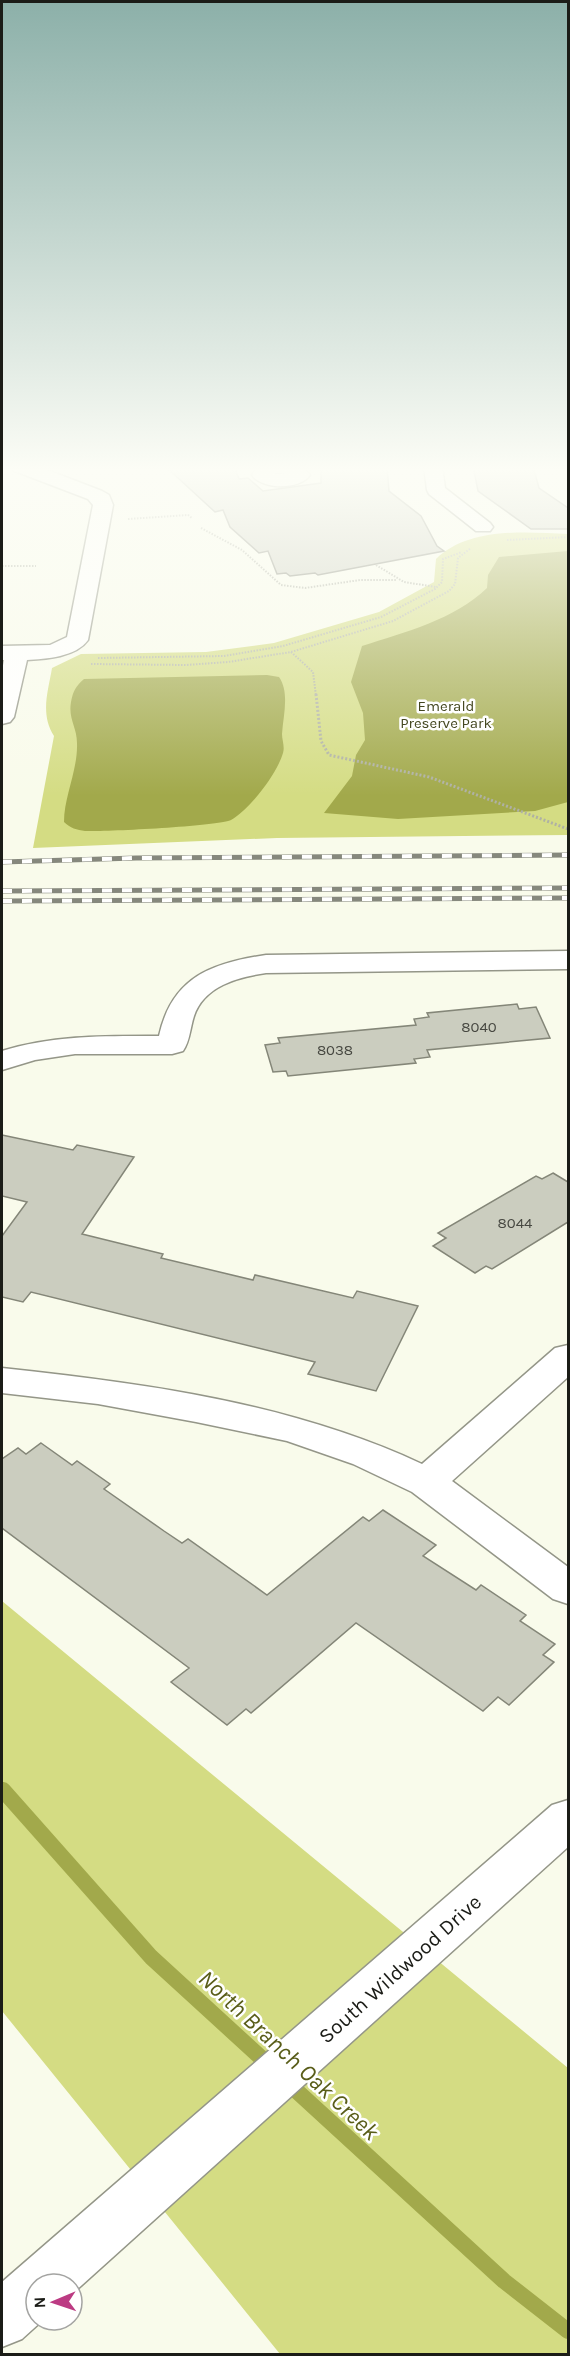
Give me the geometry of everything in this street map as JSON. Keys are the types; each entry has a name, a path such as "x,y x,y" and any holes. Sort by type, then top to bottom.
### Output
{"street":[{"path":"2,717 9,653 45,652 66,648 76,640 89,576"},
{"path":"2,1061 30,1052 75,1045 172,1045 180,1014 189,997 210,979 234,968 266,964 568,960"},
{"path":"426,1482 568,1357"},
{"path":"2,1381 98,1391 196,1408 292,1430 367,1454 426,1482 568,1588"},
{"name":"South Wildwood Drive","path":"55,2272 568,1819"},
{"path":"2,2319 24,2300"}],"path":[{"path":"271,576 281,585 305,588 360,580 396,580"},
{"path":"391,576 407,584 449,591"},
{"path":"88,658 224,656 283,646 381,617 436,588 442,582 442,576"},
{"path":"91,664 186,665 228,662 291,652 393,621 449,591 455,584 455,576"},
{"path":"283,646 313,672 321,741 329,755 429,777 568,829"}],"green space":[{"name":"Emerald Preserve Park","path":"435,576 568,576 568,835 277,838 33,848 54,736 46,711 52,668 81,654 206,652 274,643 379,612 434,582"},
{"path":"2,1601 568,2068 568,2354 280,2354 2,2011"}],"shaded area":[{"path":"488,576 568,576 568,802 535,811 398,819 324,813 352,776 356,755 365,740 363,713 351,682 362,646 444,617 460,609 487,588"},
{"path":"267,675 279,677 284,690 282,734 284,751 269,781 238,815 222,822 113,831 82,831 64,822 77,753 77,737 71,713 71,702 75,689 84,679"}],"building":[{"path":"517,1004 519,1009 536,1007 550,1038 427,1050 430,1057 414,1059 416,1063 288,1076 286,1071 273,1072 265,1045 280,1043 278,1038 416,1025 414,1019 429,1017 427,1013"},
{"path":"2,1135 73,1150 77,1145 134,1157 82,1234 163,1254 161,1258 253,1280 255,1275 353,1298 357,1291 418,1306 376,1391 308,1374 315,1362 31,1292 23,1302 2,1297 2,1236 27,1202 2,1196"},
{"path":"553,1173 568,1182 568,1222 492,1269 486,1266 475,1273 433,1246 446,1238 438,1233 536,1176 542,1179"},
{"path":"41,1443 72,1465 77,1461 110,1484 104,1489 182,1543 188,1539 267,1595 363,1517 369,1521 383,1510 436,1545 423,1556 476,1590 481,1585 526,1615 520,1621 555,1644 543,1655 554,1662 509,1705 498,1697 483,1711 356,1623 251,1713 246,1709 227,1725 171,1682 189,1668 2,1528 2,1459 18,1448 26,1454"}],"waterway":[{"name":"North Branch Oak Creek","path":"3,1790 151,1957 270,2066"},
{"name":"North Branch Oak Creek","path":"288,2083 504,2281 568,2331"}],"railway":[{"path":"2,862 136,858 568,855"},
{"path":"2,891 568,888"},
{"path":"2,901 568,898"}]}
